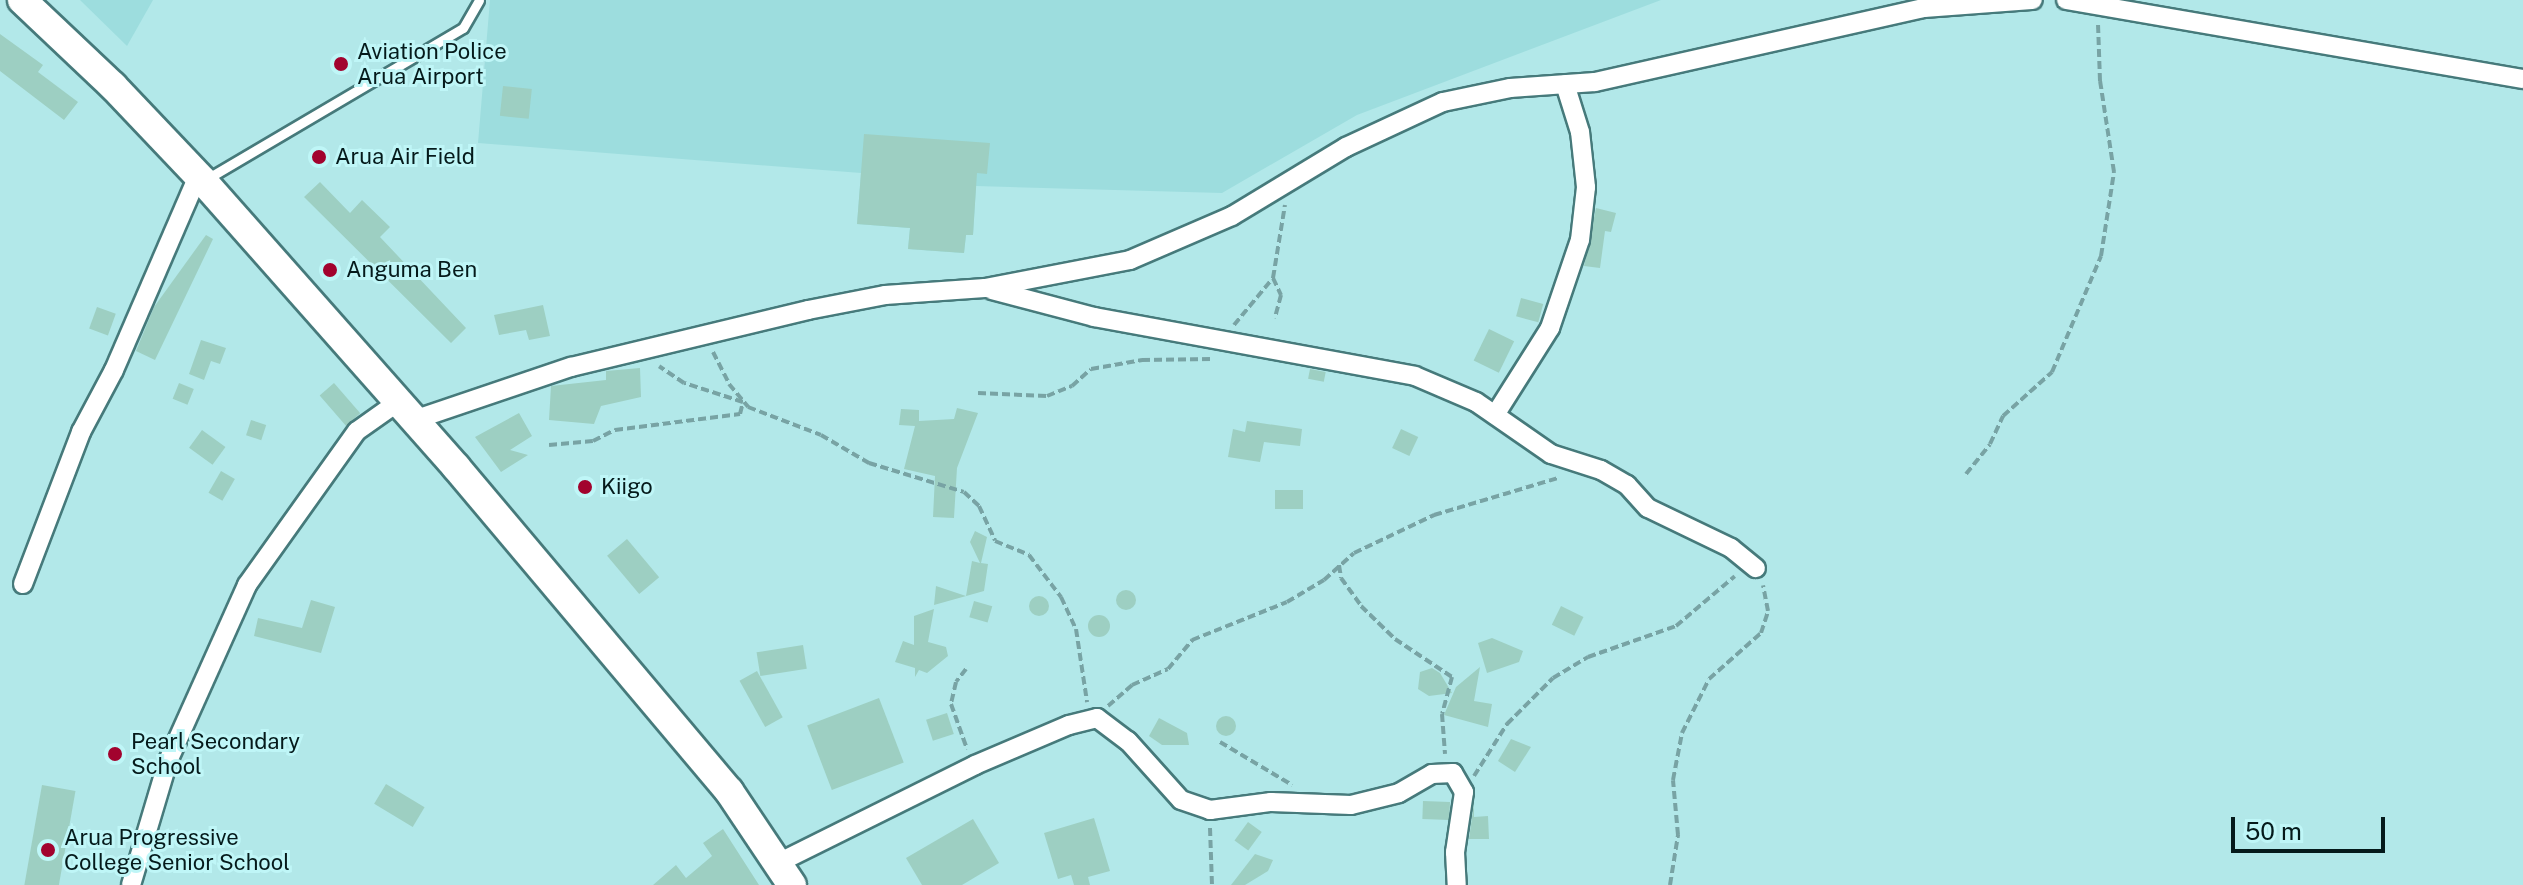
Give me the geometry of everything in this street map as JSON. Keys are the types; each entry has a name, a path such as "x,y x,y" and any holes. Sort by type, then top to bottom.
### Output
{"main road":[{"path":"22,0 200,179 406,411 729,791 785,874"}],"street":[{"path":"131,885 168,761 247,585 357,431 406,411 713,333 885,295 985,288 1130,260 1232,216 1293,176 1400,118 1443,102 1510,88 1595,82 1923,8 2033,0"},
{"path":"2066,0 2523,79"},
{"path":"1495,415 1550,328 1580,240 1586,187 1580,132 1565,84"},
{"path":"23,584 81,432 114,370 200,179"},
{"path":"985,288 1094,317 1415,376 1495,415 1551,454 1601,470 1627,485 1648,508 1731,548 1756,568"},
{"path":"785,874 975,765 1091,720 1128,741 1181,800 1210,810 1271,802 1309,805 1367,802 1444,772 1453,773 1464,792 1455,852 1457,885"}],"lane":[{"path":"200,179 463,28 479,0"}],"path":[{"path":"1966,474 2003,416 2052,372 2101,256 2114,172 2100,81 2096,6"},
{"path":"1223,340 1273,278 1293,176"},
{"path":"1273,278 1281,295 1275,318"},
{"path":"549,445 593,441 615,430 740,414 743,402 713,354 713,333"},
{"path":"978,393 1047,396 1072,386 1091,369 1142,360 1184,359 1192,363 1247,344"},
{"path":"637,351 684,383 743,402 821,435 869,463 964,492 979,506 995,541 1036,562 1061,597 1076,629 1091,720"},
{"path":"1091,720 1132,685 1168,669 1192,640 1287,602 1339,565 1434,515 1570,475"},
{"path":"1339,565 1341,578 1361,606 1395,639 1452,677 1442,714 1444,772"},
{"path":"1464,792 1507,724 1553,678 1588,657 1676,626 1733,577 1756,568 1769,599 1761,633 1709,679 1682,733 1673,780 1678,835 1670,885"},
{"path":"966,669 954,689 952,716 975,765"},
{"path":"1220,742 1279,773 1309,805"},
{"path":"1210,810 1212,885"}],"shaded area":[{"path":"80,0 153,0 127,46"},
{"path":"490,0 1661,0 1357,115 1222,193 976,186 973,235 966,235 964,253 908,249 910,228 857,224 861,173 478,143"}],"building":[{"path":"0,34 43,65 38,72 78,102 64,120 0,71"},
{"path":"503,86 532,89 529,119 500,116"},
{"path":"864,134 990,143 987,174 977,173 973,235 966,235 964,253 908,249 910,228 857,224"},
{"path":"320,182 350,213 362,200 390,227 380,237 466,328 451,343 304,197"},
{"path":"1596,208 1616,213 1611,232 1605,231 1600,268 1584,266"},
{"path":"206,235 213,239 155,360 136,351 154,307"},
{"path":"1521,298 1543,304 1538,322 1516,316"},
{"path":"543,305 550,336 529,340 526,330 499,335 494,315"},
{"path":"97,307 116,314 108,335 89,329"},
{"path":"1489,329 1514,341 1499,373 1474,360"},
{"path":"201,340 226,348 220,364 211,361 204,380 189,374"},
{"path":"640,368 641,397 601,406 594,424 549,420 551,386 606,380 606,371"},
{"path":"1310,369 1326,372 1324,382 1308,379"},
{"path":"179,383 194,389 187,405 173,399"},
{"path":"334,383 360,413 346,426 320,395"},
{"path":"957,408 978,413 957,468 954,518 933,517 935,476 904,469 915,426 899,425 901,409 919,410 919,421 954,419"},
{"path":"519,413 532,436 510,450 528,455 501,472 475,437"},
{"path":"251,420 266,425 261,440 246,435"},
{"path":"1247,421 1302,429 1300,446 1264,442 1260,462 1228,457 1233,429 1245,432"},
{"path":"1401,429 1418,437 1409,456 1392,448"},
{"path":"202,430 225,447 213,465 189,448"},
{"path":"221,471 235,479 222,501 209,493"},
{"path":"1275,490 1303,490 1303,509 1275,509"},
{"path":"975,531 987,537 981,563 988,564 984,591 934,605 936,586 966,596 972,561 980,563 970,542"},
{"path":"627,539 659,577 639,594 607,556"},
{"path":"1126,590 1133,593 1136,600 1133,607 1126,610 1119,607 1116,600 1119,593"},
{"path":"1035,596 1043,596 1049,606 1043,616 1035,616 1029,610 1029,602"},
{"path":"311,600 335,607 321,653 254,636 258,618 302,628"},
{"path":"974,601 992,606 988,623 969,617"},
{"path":"1561,606 1583,617 1574,636 1552,625"},
{"path":"934,609 928,642 946,647 948,656 927,673 919,670 915,677 915,668 895,662 903,641 914,645 914,616"},
{"path":"1099,615 1107,618 1110,626 1107,634 1099,637 1091,634 1088,626 1091,618"},
{"path":"1492,638 1523,651 1519,662 1487,673 1478,643"},
{"path":"803,645 807,669 760,676 757,652"},
{"path":"1480,667 1474,701 1492,704 1488,727 1444,715 1456,687"},
{"path":"1432,668 1440,673 1452,693 1429,696 1418,689 1420,672"},
{"path":"757,671 783,717 765,727 740,681"},
{"path":"879,698 904,762 832,790 807,726"},
{"path":"947,713 954,734 933,741 926,720"},
{"path":"1226,716 1233,719 1236,726 1233,733 1226,736 1219,733 1216,726 1219,719"},
{"path":"1159,718 1187,733 1189,745 1162,745 1149,736"},
{"path":"1511,739 1531,747 1515,772 1498,761"},
{"path":"386,784 425,807 413,827 374,804"},
{"path":"42,785 75,791 59,885 24,885"},
{"path":"1423,801 1450,802 1449,820 1422,819"},
{"path":"1474,803 1474,817 1488,816 1489,839 1469,839"},
{"path":"1094,818 1110,871 1088,877 1090,885 1074,885 1071,875 1058,879 1044,833"},
{"path":"973,819 999,863 962,885 922,885 906,858"},
{"path":"1248,822 1262,832 1248,851 1234,841"},
{"path":"723,829 759,885 653,885 676,865 686,878 712,856 703,843"},
{"path":"1255,854 1273,860 1268,871 1245,885 1231,885"}],"place":[{"name":"Aviation Police Arua Airport","path":"341,64"},
{"name":"Arua Air Field","path":"319,157"},
{"name":"Anguma Ben","path":"330,270"},
{"name":"Kiigo","path":"585,487"},
{"name":"Pearl Secondary School","path":"115,754"},
{"name":"Arua Progressive College Senior School","path":"48,850"}]}
